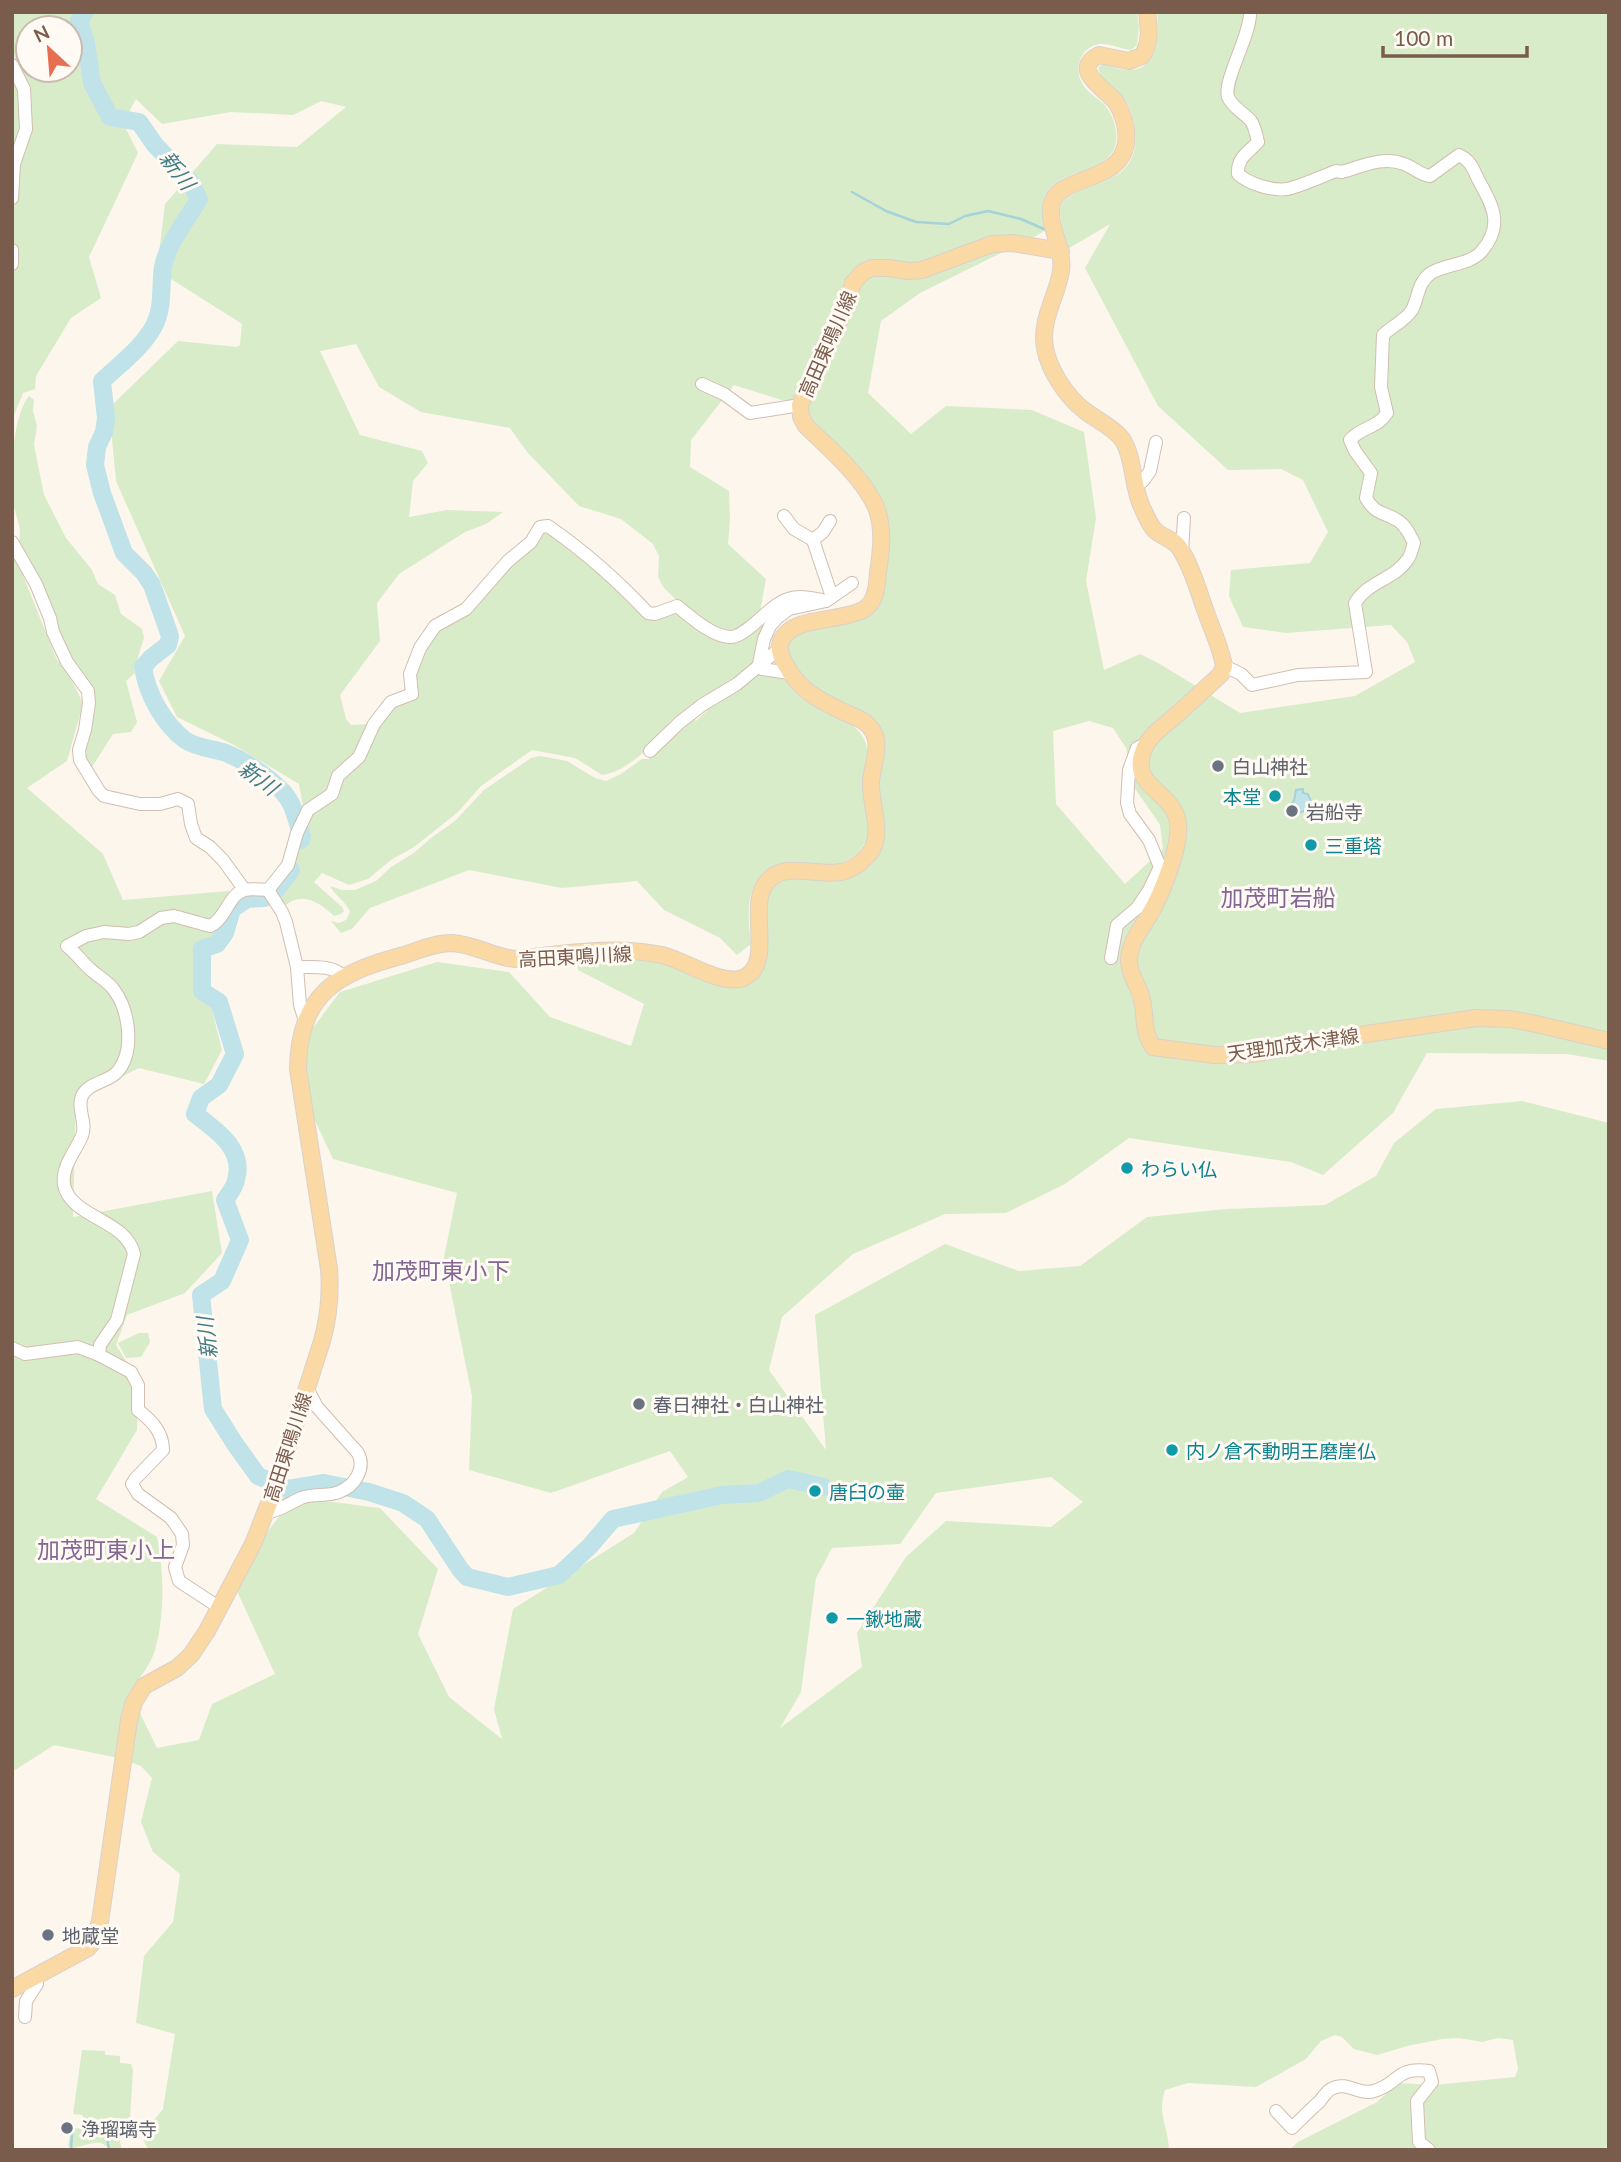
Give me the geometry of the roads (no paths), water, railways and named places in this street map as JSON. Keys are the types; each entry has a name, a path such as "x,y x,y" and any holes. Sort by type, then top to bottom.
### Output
{"main road":[{"path":"1145,744 1222,674 1224,666 1182,553 1175,542 1155,531 1140,504 1128,452 1111,428 1082,409 1064,388 1051,367 1045,348 1044,330 1061,273 1061,251 1051,218 1051,207 1055,198 1065,188 1110,169 1121,157 1126,143 1122,115 1111,98 1092,80 1089,64 1099,55 1129,61 1142,55 1147,44 1147,12"},
{"name":"高田東鳴川線","path":"12,1989 76,1956 93,1942 100,1922 129,1720 134,1702 144,1686 185,1661 208,1631 253,1544 307,1388 329,1315 330,1290 325,1239 298,1069 298,1048 312,1006 344,977 358,970 387,959 450,943 515,959 585,952 644,953 665,956 724,978 741,979 751,972 758,961 760,951 757,908 760,894 773,875 799,870 827,874 853,868 864,860 874,845 875,825 870,781 877,751 875,739 870,727 862,720 815,698 798,684 789,673 779,649 783,636 797,625 827,621 865,610 874,598 882,546 877,512 869,494 806,426 801,417 800,405 826,343 845,312 853,283 863,272 872,268 922,270 992,244 1012,243 1061,251"},
{"name":"天理加茂木津線","path":"1145,744 1140,761 1142,775 1150,787 1173,808 1178,823 1176,847 1163,887 1150,915 1132,941 1129,963 1141,996 1145,1035 1153,1047 1214,1055 1254,1054 1476,1017 1510,1019 1609,1041"}],"street":[{"path":"1224,666 1241,674 1252,685 1298,675 1366,672 1354,603 1371,585 1391,576 1409,559 1414,543 1399,520 1371,507 1366,498 1371,473 1350,440 1356,433 1382,421 1387,413 1381,387 1383,335 1412,310 1419,286 1432,273 1479,255 1492,235 1495,213 1472,164 1459,155 1430,176 1424,176 1413,167 1396,161 1383,160 1286,189 1249,183 1243,179 1238,174 1239,162 1258,142 1252,123 1231,103 1227,94 1248,32 1250,12"},
{"path":"12,65 24,89 26,129 14,164 12,198"},
{"path":"12,250 12,264"},
{"path":"702,384 724,394 750,413 800,405"},
{"path":"1133,483 1143,481 1150,471 1156,442"},
{"path":"784,516 794,529 813,540 829,599"},
{"path":"1182,553 1184,518"},
{"path":"813,540 823,532 830,521"},
{"path":"268,890 288,865 308,810 332,794 338,776 359,757 374,724 391,702 412,694 410,674 420,648 435,626 466,609 508,561 531,542 540,527 548,526 567,539 648,613 655,614 677,606 719,635 732,638 740,634 786,599 829,599"},
{"path":"12,542 36,584 50,618 52,632 66,662 88,691 89,703 79,750 80,760 99,792 104,796 140,804 160,804 178,799 188,804 196,838 223,860 244,890"},
{"path":"789,673 762,669 759,664 764,639 770,626 789,609 829,599 852,583"},
{"path":"650,751 679,723 702,705 737,684 779,649"},
{"path":"1111,958 1117,925 1137,908 1160,867 1154,849 1130,814 1127,803 1129,770 1137,748 1145,744"},
{"path":"99,1355 100,1345 117,1320 134,1254 127,1238 108,1223 76,1205 64,1185 65,1169 83,1132 81,1099 87,1089 118,1072 127,1043 127,1026 114,988 67,946 86,936 104,932 139,932 161,918 174,915 210,926 219,922 234,897 244,890 268,890"},
{"path":"268,890 286,922 297,967 300,1006 305,1021"},
{"path":"297,967 319,967 340,972 344,977"},
{"path":"12,1348 25,1354 78,1347 131,1372 138,1385 138,1410 156,1425 163,1441 163,1450 132,1485 138,1494 171,1518 182,1534 183,1545 175,1567 179,1581 220,1608"},
{"path":"265,1513 279,1511 302,1497 337,1493 354,1481 361,1467 361,1458 317,1407 307,1388"},
{"path":"25,2017 26,2001 37,1984 34,1978"},
{"path":"1276,2111 1292,2128 1332,2088 1352,2086 1360,2091 1370,2092 1382,2088 1396,2076 1414,2068 1429,2071 1432,2082 1417,2101 1419,2142 1429,2150"}],"water":[{"path":"1303,789 1312,804 1297,814 1291,804 1296,790"}],"waterway":[{"name":"新川","path":"85,12 79,21 86,43 92,83 110,117 139,122 155,145 189,180 199,199 165,258 159,311 154,326 137,349 102,381 106,418 104,432 97,447 95,465 102,493 124,553 152,585 170,636 168,645 143,667 145,677 163,717 185,740 241,760 283,792 293,808 301,840"},
{"path":"852,192 886,211 916,222 949,224 965,216 988,211 1021,219 1046,230"},
{"name":"新川","path":"291,870 276,890 264,898 247,899 232,909 225,933 217,944 202,949 202,991 219,1002 235,1054 219,1085 201,1098 195,1114 212,1127 233,1150 238,1169 235,1183 225,1200 240,1240 222,1281 201,1295 213,1409 258,1476 288,1489 324,1483 369,1492 403,1503 427,1519 467,1577 508,1587 559,1575 590,1546 613,1519 722,1495 759,1493 788,1479 824,1487"},
{"path":"105,2125 109,2150"},
{"path":"71,2150 72,2133"}],"place":[{"name":"白山神社","path":"1218,766"},
{"name":"本堂","path":"1275,796"},
{"name":"岩船寺","path":"1292,811"},
{"name":"三重塔","path":"1311,845"},
{"name":"わらい仏","path":"1127,1168"},
{"name":"春日神社・白山神社","path":"639,1404"},
{"name":"内ノ倉不動明王磨崖仏","path":"1172,1450"},
{"name":"唐臼の壷","path":"815,1491"},
{"name":"一鍬地蔵","path":"832,1618"},
{"name":"地蔵堂","path":"48,1935"},
{"name":"浄瑠璃寺","path":"67,2128"}],"district":[{"name":"加茂町岩船","path":"1278,897"},
{"name":"加茂町東小下","path":"441,1270"},
{"name":"加茂町東小上","path":"106,1549"}]}
